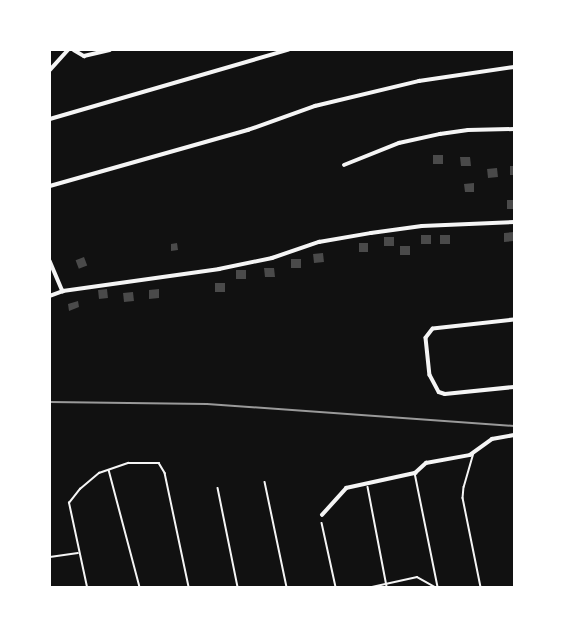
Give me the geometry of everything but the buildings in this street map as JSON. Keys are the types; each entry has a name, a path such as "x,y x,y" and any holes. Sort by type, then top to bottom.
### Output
{"street":[{"path":"50,70 68,50"},
{"path":"74,50 84,56 109,50"},
{"path":"50,119 288,50"},
{"path":"50,186 248,130 315,106 419,81 514,68"},
{"path":"344,165 399,143 440,134 468,130 514,129"},
{"path":"50,296 63,291 219,269 272,258 319,242 371,232 422,226 514,222"},
{"path":"50,261 63,291"},
{"path":"514,320 433,329 428,334 426,344 430,375 439,392 445,394 514,387"},
{"path":"322,515 346,488 415,474 426,463 465,456 496,437 514,435"}],"lane":[{"path":"474,451 464,487 463,498 481,587"},
{"path":"87,587 78,553 69,503 90,479 99,473 128,463 159,463 166,473 189,587"},
{"path":"109,470 140,587"},
{"path":"415,474 437,587"},
{"path":"265,482 287,587"},
{"path":"368,487 387,587"},
{"path":"218,488 238,587"},
{"path":"322,523 336,587"},
{"path":"50,557 78,553"},
{"path":"372,587 417,577 437,587"}],"railway":[{"path":"50,402 207,404 514,426"}]}
